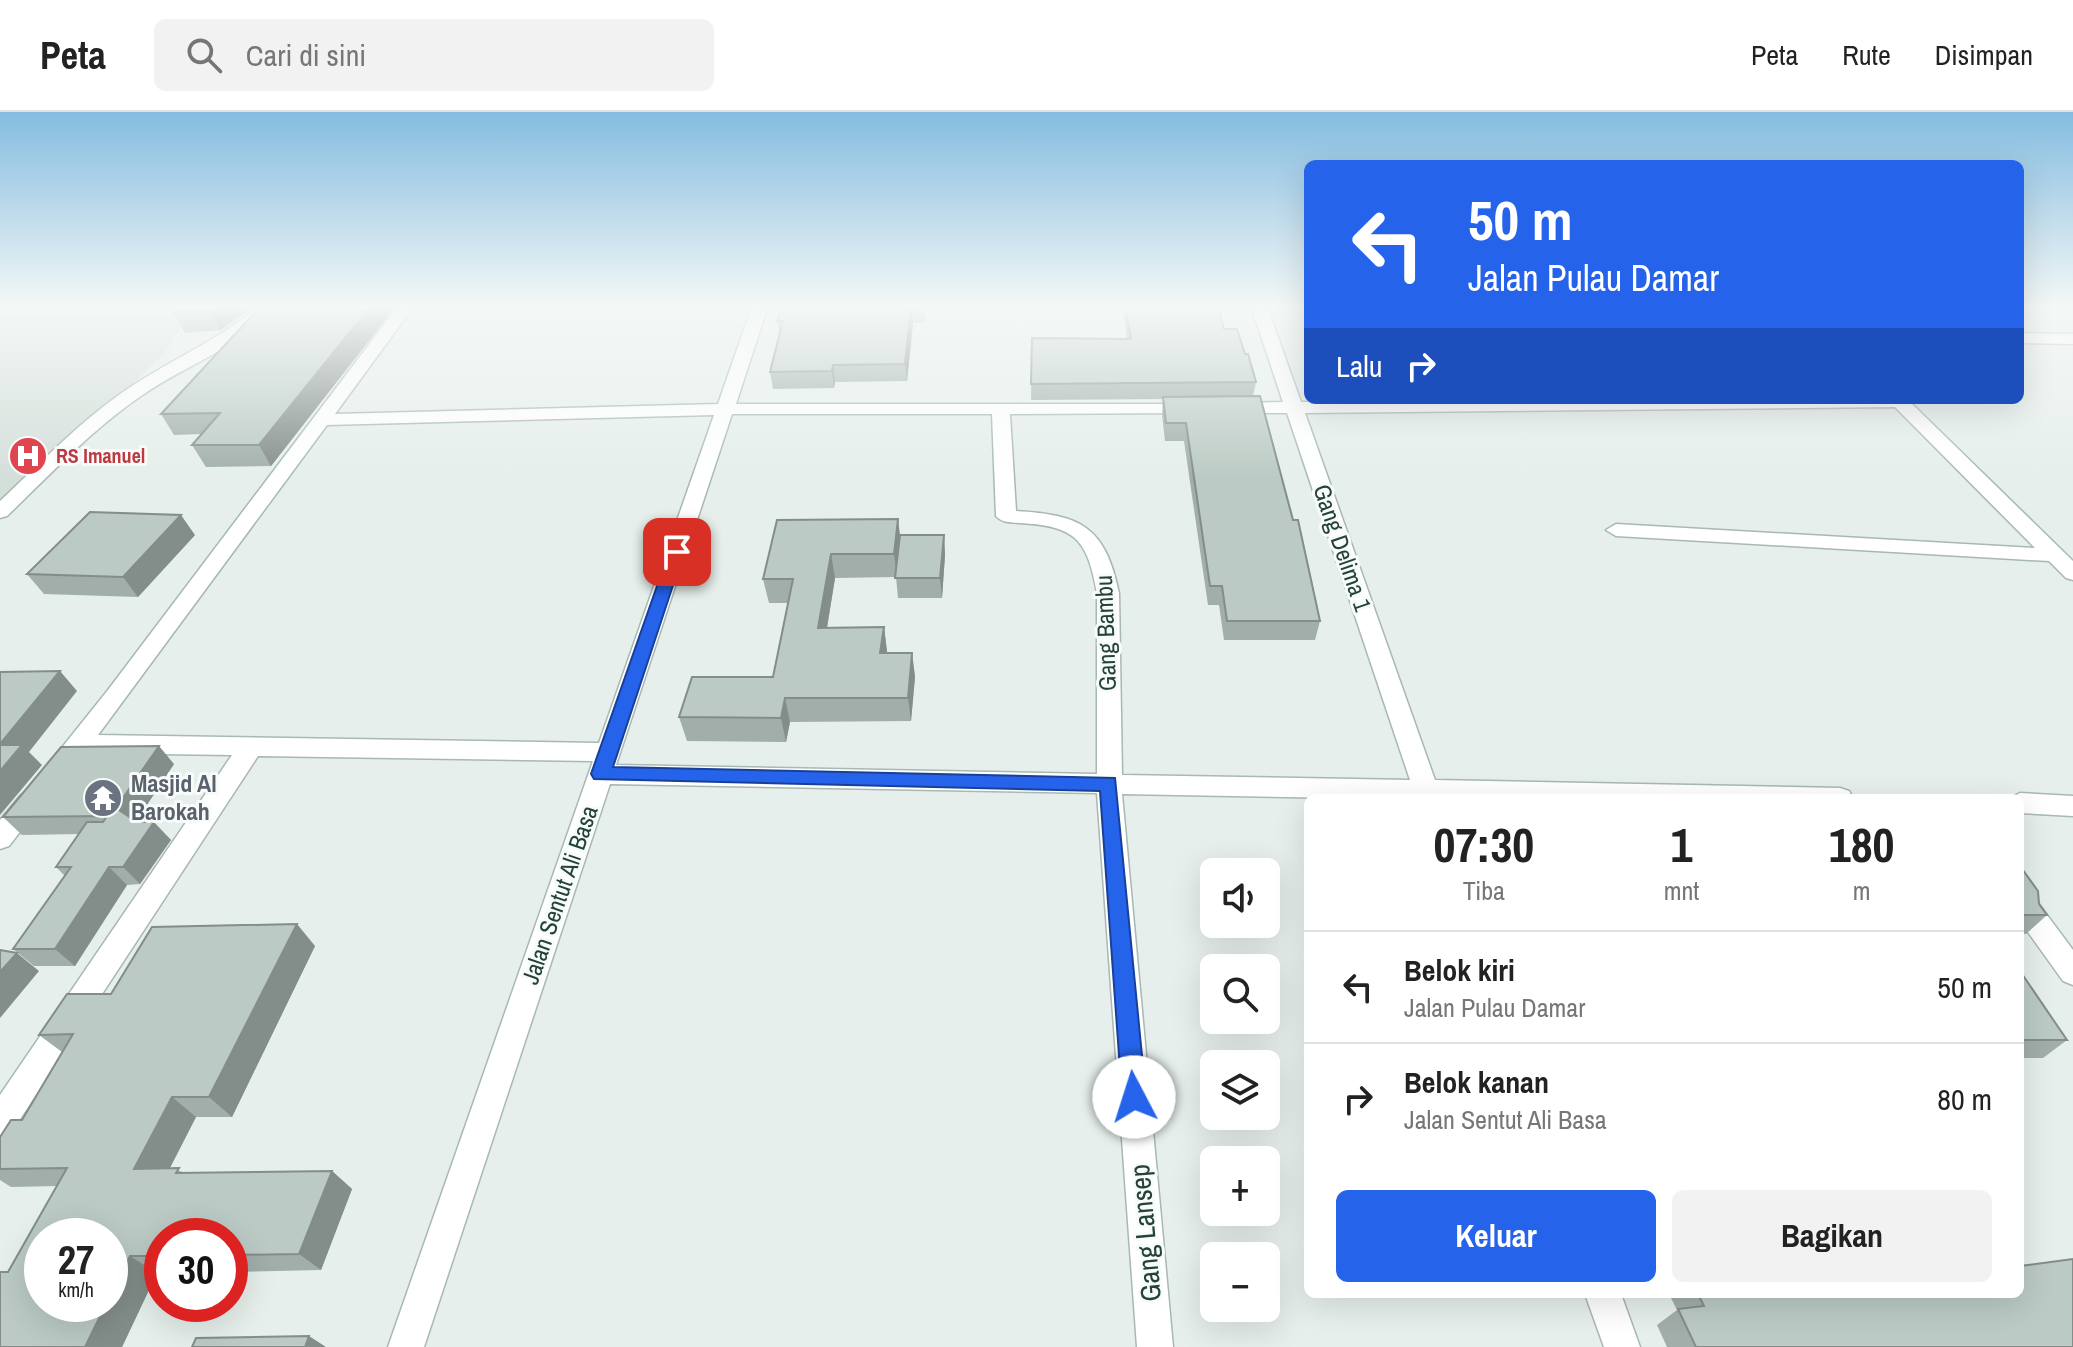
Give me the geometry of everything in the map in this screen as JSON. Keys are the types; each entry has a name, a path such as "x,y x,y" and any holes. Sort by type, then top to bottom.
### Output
{"street":[{"path":"0,512 115,406 183,364"},
{"path":"0,839 78,744 363,364"},
{"name":"Jalan Sentut Ali Basa","path":"406,1347 740,364"},
{"name":"Gang Delima 1","path":"1278,364 1428,794"},
{"path":"321,420 725,409 1639,404"},
{"path":"1902,404 2073,573"},
{"name":"Gang Bambu","path":"1001,409 1006,516 1062,519 1079,527 1099,552 1104,567 1108,593 1109,784"},
{"path":"1616,530 2053,555"},
{"path":"78,744 251,747 1109,784 1428,794"},
{"path":"0,1122 251,747"},
{"name":"Gang Lansep","path":"1109,784 1155,1347"},
{"path":"2024,803 2073,806"},
{"path":"2024,905 2073,972"},
{"path":"1604,1298 1622,1347"}],"shaded area":[{"path":"0,364 154,364 0,511"}],"building":[{"path":"208,364 325,364 259,445 192,445 220,413 161,414"},
{"path":"772,364 905,364 833,365 832,371 770,372"},
{"path":"1031,364 1251,364 1256,382 1031,384"},
{"path":"1260,396 1293,520 1298,520 1320,621 1227,621 1222,586 1210,586 1186,423 1166,423 1163,397"},
{"path":"90,512 181,515 123,577 27,574"},
{"path":"898,519 894,554 831,554 818,628 884,627 880,653 912,653 908,698 785,698 781,718 679,717 692,677 773,677 793,579 763,579 777,520"},
{"path":"900,535 944,535 940,578 895,578"},
{"path":"60,671 0,744 0,672"},
{"path":"0,745 22,745 0,771"},
{"path":"159,746 116,808 137,822 154,822 123,867 109,867 55,949 13,949 71,867 56,867 87,822 103,822 107,816 3,817 61,747"},
{"path":"2024,872 2038,891 2039,904 2047,915 2024,915"},
{"path":"297,924 209,1097 172,1097 134,1169 179,1168 176,1173 332,1171 299,1254 248,1255 248,1218 144,1218 144,1256 130,1256 128,1260 128,1218 39,1218 67,1168 0,1169 0,1137 11,1120 22,1120 73,1034 39,1035 67,994 111,994 152,927"},
{"path":"0,950 17,953 0,972"},
{"path":"2024,977 2067,1040 2024,1040"},
{"path":"24,1244 24,1322 97,1322 85,1347 0,1347 0,1272 8,1272"},
{"path":"2073,1259 2073,1347 1696,1347 1678,1309 1704,1306 1700,1298 2024,1298 2024,1265"},
{"path":"309,1336 305,1347 192,1347 196,1338"}],"place":[{"name":"RS Imanuel","path":"28,456"},
{"name":"Masjid Al Barokah","path":"103,798"}],"route":[{"path":"677,552 601,774 1109,784 1134,1097"}]}
